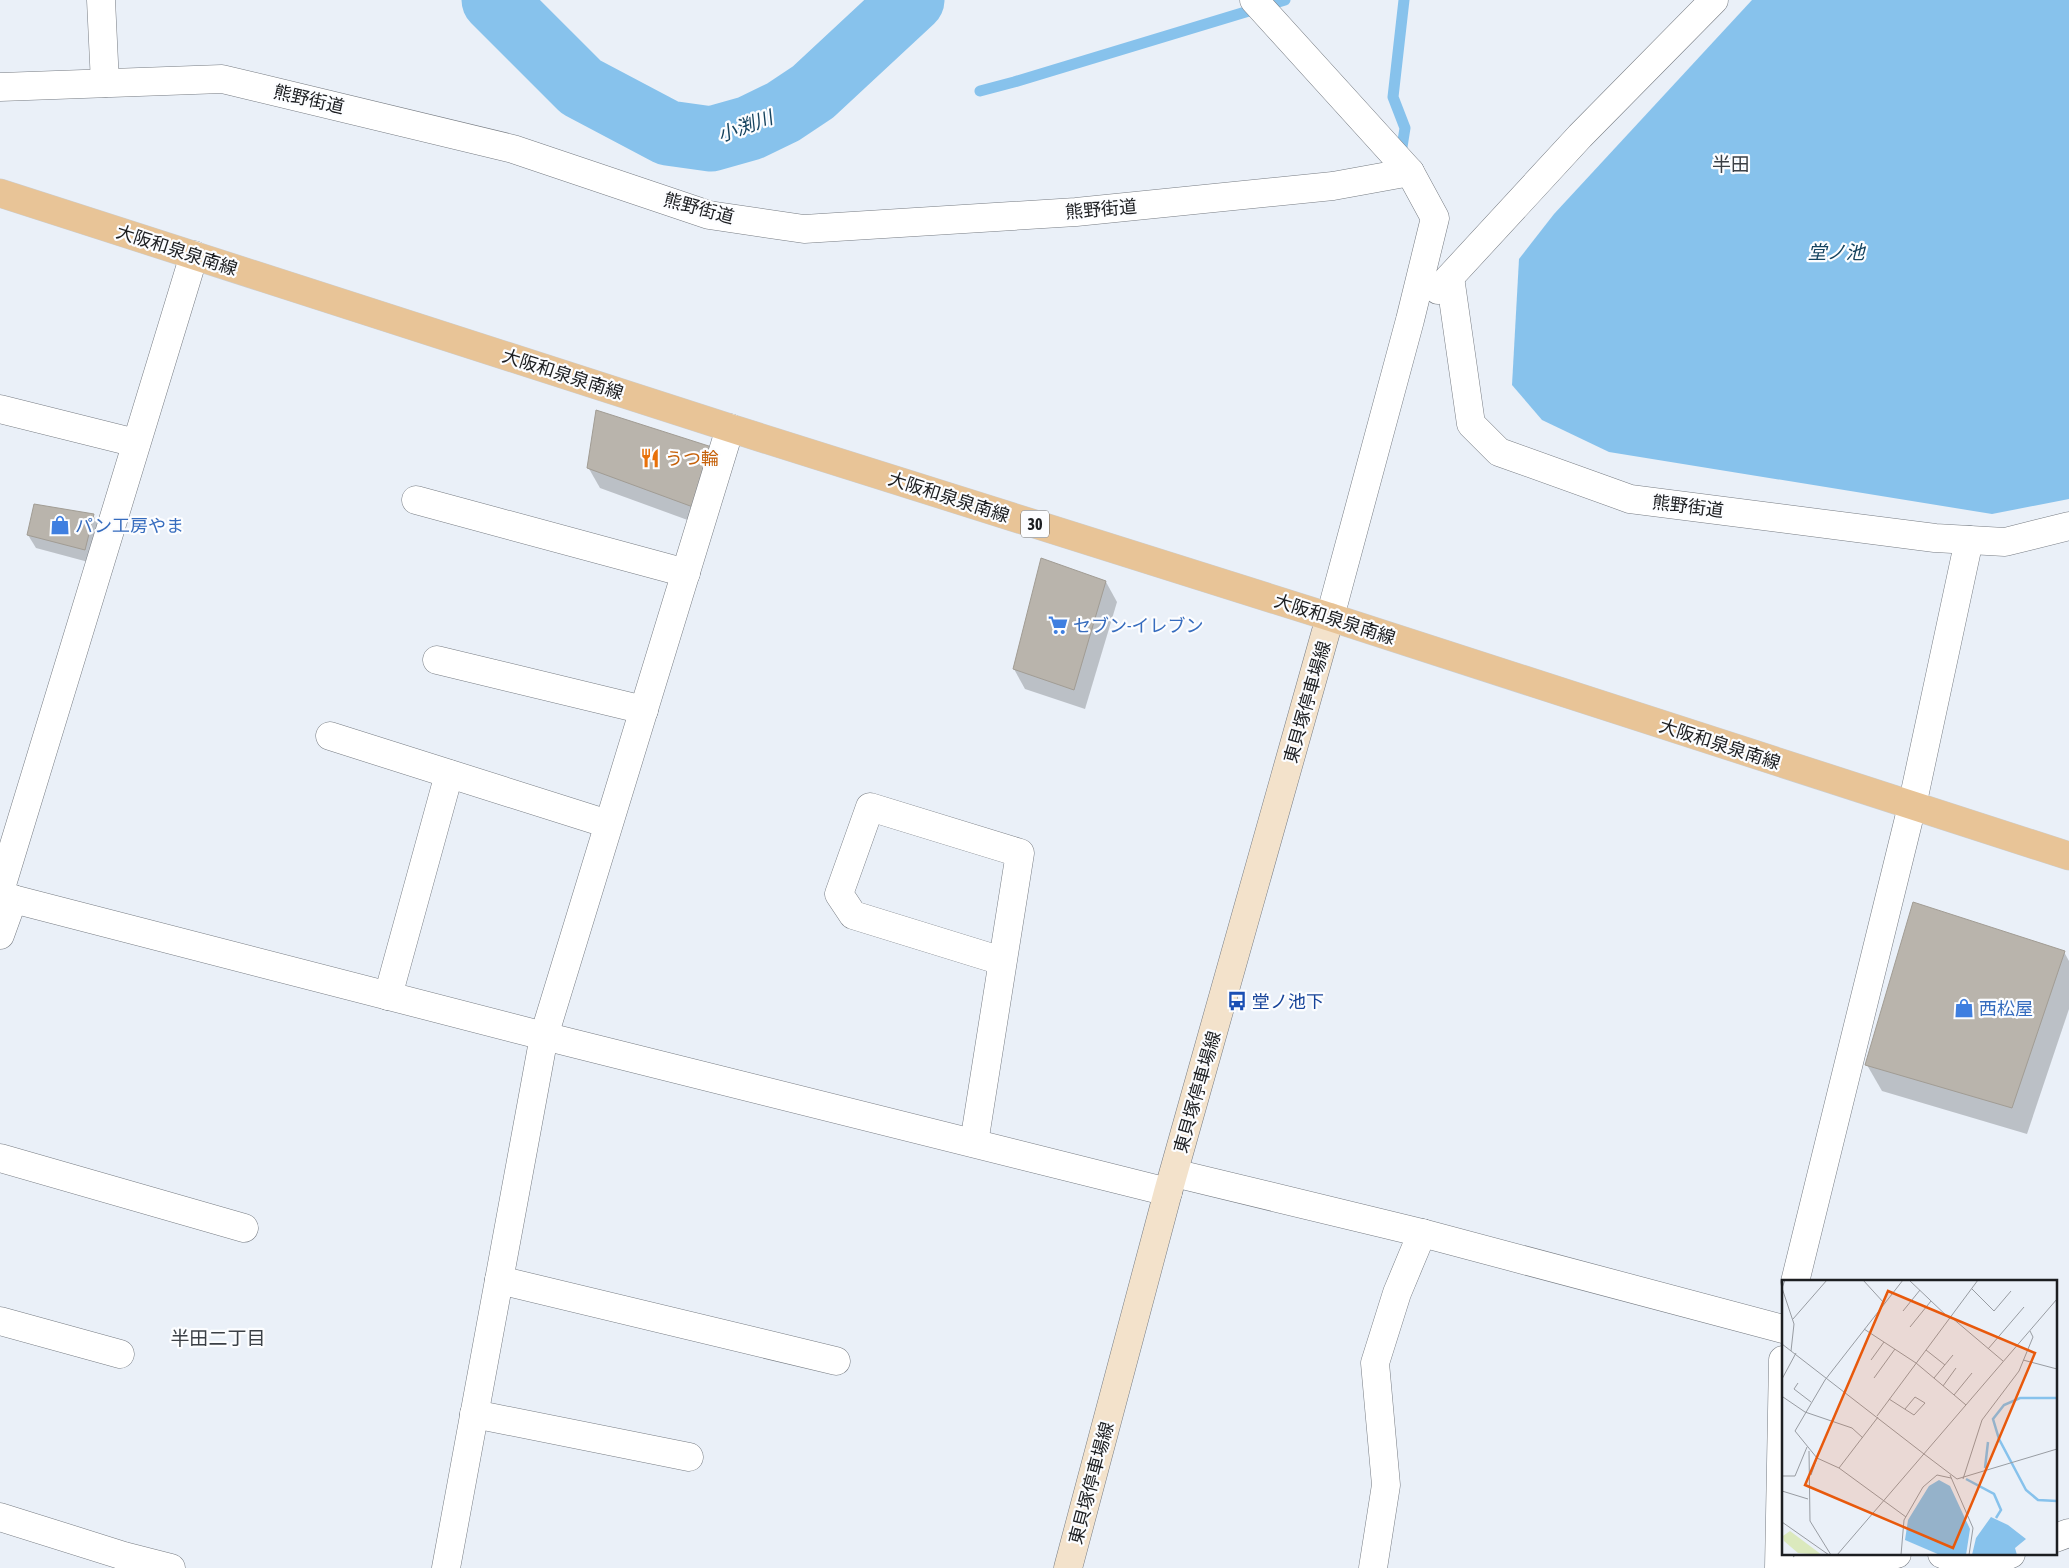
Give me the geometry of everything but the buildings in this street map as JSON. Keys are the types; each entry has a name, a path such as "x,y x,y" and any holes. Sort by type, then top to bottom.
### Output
{"main road":[{"name":"大阪和泉泉南線","path":"0,193 730,428 1330,617 2069,856"},
{"name":"東貝塚停車場線","path":"1068,1568 1171,1182 1330,617"}],"street":[{"path":"101,0 105,83"},
{"path":"1410,320 1580,136 1714,0"},
{"path":"1261,7 1410,172 1435,218 1410,320 1330,617"},
{"name":"熊野街道","path":"0,87 222,79 514,149 709,215 804,229 1076,212 1333,186 1410,172"},
{"path":"0,934 4,896 136,442 194,255"},
{"name":"熊野街道","path":"1450,277 1471,424 1499,452 1630,499 1935,538 2005,542 2069,526"},
{"path":"0,409 136,442"},
{"path":"446,1568 544,1036 730,428"},
{"path":"416,500 686,573"},
{"path":"1795,1280 1912,806 1969,540"},
{"path":"437,660 644,710"},
{"path":"330,736 608,824"},
{"path":"388,996 449,774"},
{"path":"974,1143 1020,853 870,807 839,894 853,915 1002,961"},
{"path":"4,896 544,1036 974,1143 1422,1233 1782,1329"},
{"path":"0,1158 244,1228"},
{"path":"1373,1568 1386,1485 1375,1363 1397,1293 1422,1233"},
{"path":"499,1280 836,1361"},
{"path":"0,1321 120,1354"},
{"path":"1779,1568 1782,1412"},
{"path":"474,1414 689,1457"},
{"path":"0,1517 121,1562 171,1568"},
{"path":"2056,1538 2069,1533"},
{"path":"1802,1568 1883,1556"},
{"path":"1947,1556 1975,1568 2006,1556"}],"water":[{"name":"堂ノ池","path":"1752,0 2069,0 2069,499 1992,514 1609,452 1542,420 1512,385 1519,259 1554,214"}],"waterway":[{"name":"小渕川","path":"494,0 581,87 668,133 711,139 750,128 783,112 813,92 912,0"},
{"path":"980,91 1285,0"},
{"path":"1402,147 1405,128 1393,97 1404,0"}],"place":[{"name":"うつ輪","path":"650,458"},
{"name":"パン工房やま","path":"60,525"},
{"name":"セブン-イレブン","path":"1058,625"},
{"name":"堂ノ池下","path":"1237,1001"},
{"name":"西松屋","path":"1964,1008"}],"district":[{"name":"半田","path":"1731,164"},
{"name":"半田二丁目","path":"218,1338"}]}
